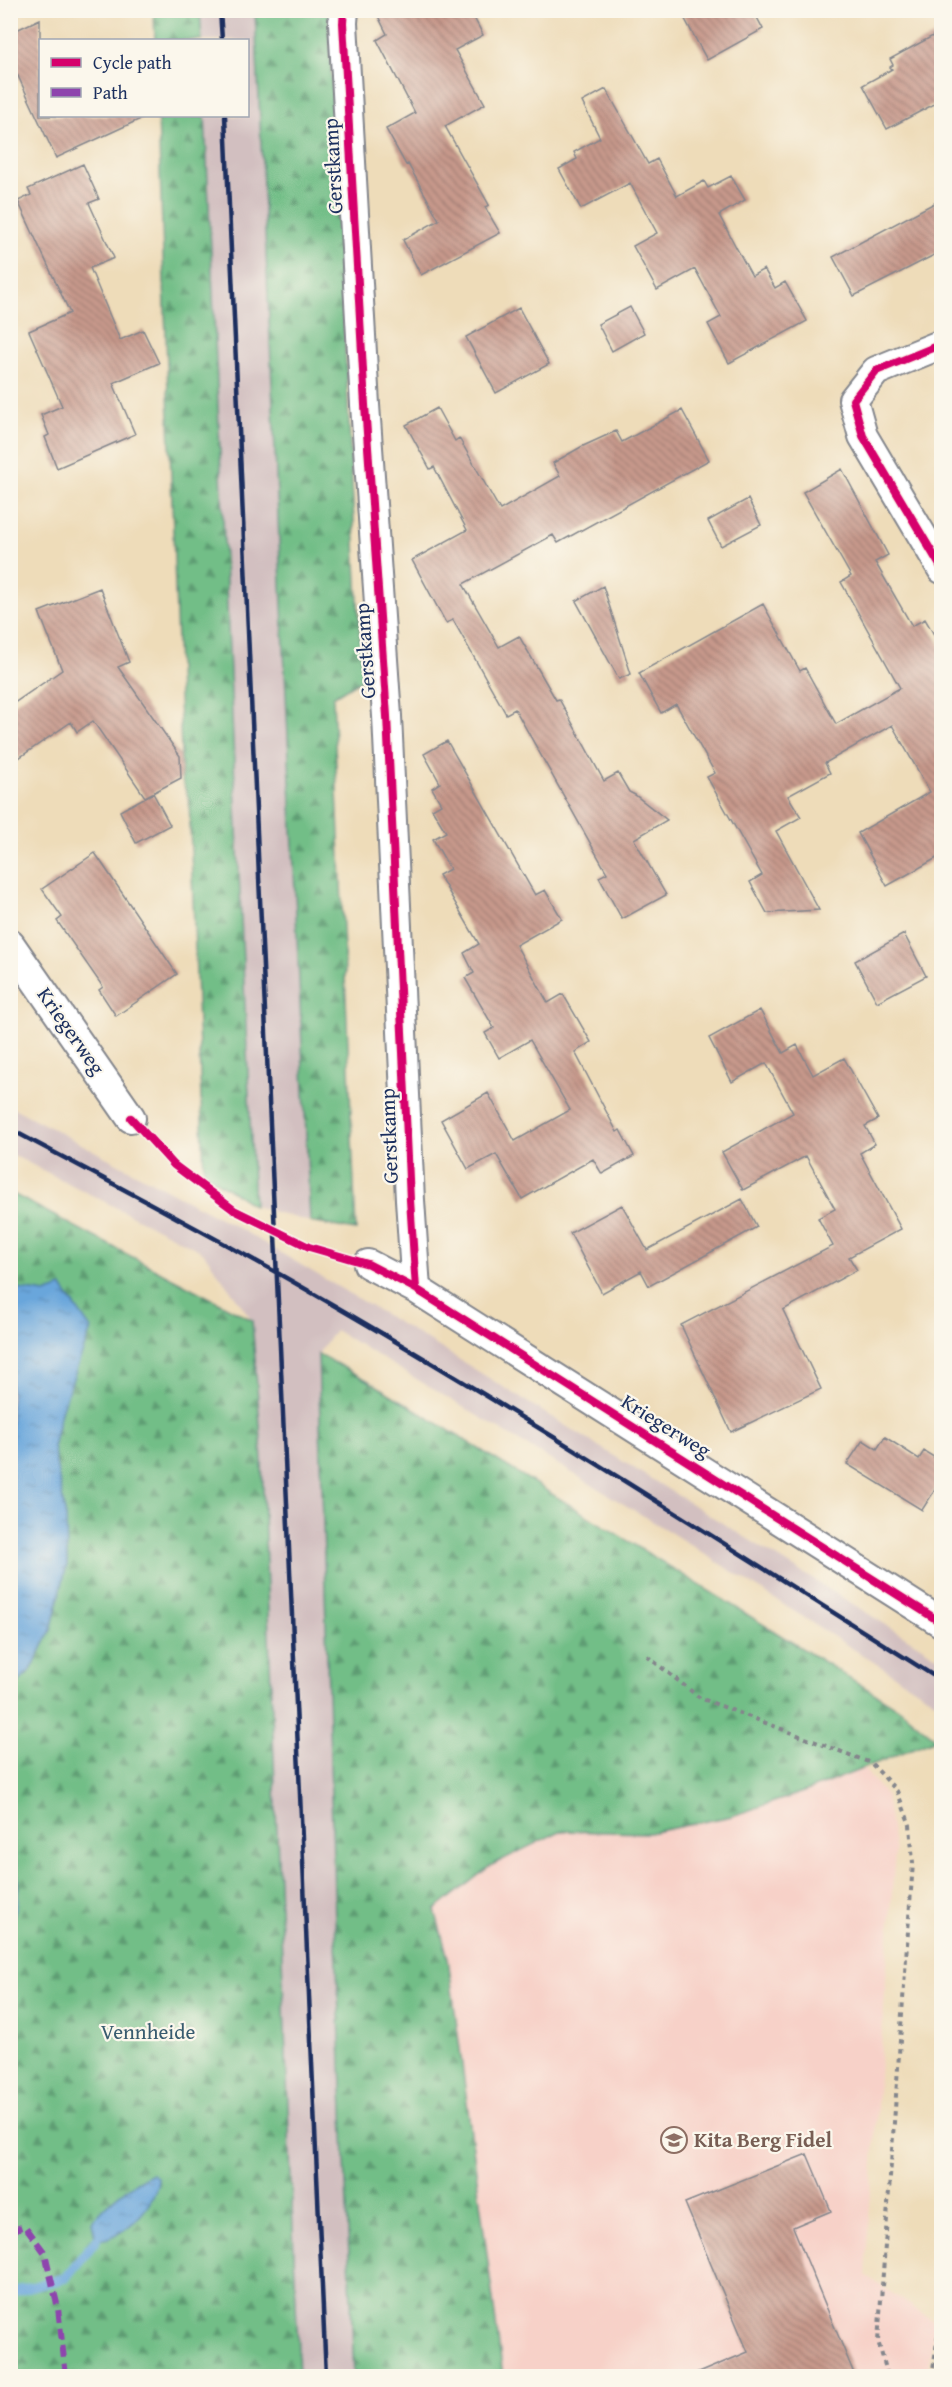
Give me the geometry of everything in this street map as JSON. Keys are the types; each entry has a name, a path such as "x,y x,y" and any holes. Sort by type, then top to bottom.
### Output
{"street":[{"name":"Gerstkamp","path":"344,10 365,405 387,716 416,1289"},
{"path":"942,344 876,371 853,399 863,436 942,569"},
{"name":"Kriegerweg","path":"10,944 131,1118"},
{"name":"Kriegerweg","path":"368,1264 416,1289 942,1623"}],"path":[{"path":"647,1656 700,1698 871,1763 897,1791 910,1825 913,1863 878,2341 888,2376"},
{"path":"932,2376 942,2308"}],"shaded area":[{"path":"200,11 255,11 310,1222 254,1206 205,117 249,117 249,39 202,39"},
{"path":"10,1106 237,1227 426,1339 941,1659 941,1705 670,1532 335,1330 318,1354 334,1894 354,2376 299,2376 252,1320 203,1252 11,1154"},
{"name":"Kita Berg Fidel","path":"863,1768 886,1796 895,1852 865,2275 935,2322 927,2376 503,2376 448,1958 435,1910 490,1866 560,1831 649,1833 732,1816 812,1789"}],"green space":[{"path":"154,11 200,11 202,39 155,39"},
{"path":"255,11 328,11 362,679 333,697 356,1230 310,1222"},
{"path":"158,117 205,117 254,1206 204,1173 189,800 182,780"},
{"name":"Vennheide","path":"11,1193 252,1320 261,1439 299,2376 11,2376 10,1920 14,1915 19,1887 10,1830 11,1690 31,1670 51,1630 67,1564 66,1518 53,1447 61,1411 45,1293 11,1288"},
{"path":"318,1354 369,1381 900,1709 936,1739 812,1789 732,1816 649,1833 560,1831 490,1866 435,1910 448,1958 503,2376 354,2376 334,1894"}],"water":[{"path":"62,1287 91,1329 61,1411 53,1447 66,1518 67,1564 51,1630 31,1670 11,1690 11,1288 45,1293"},
{"path":"11,1830 18,1901 11,1920"},
{"path":"152,2173 158,2178 156,2188 152,2199 137,2219 117,2234 96,2240 92,2222 98,2214 119,2194"}],"building":[{"path":"375,10 470,10 483,35 455,50 485,104 445,126 489,205 485,207 500,233 421,275 403,240 439,220 386,129 415,113 377,40 387,34"},
{"path":"680,10 753,10 763,29 707,60"},
{"path":"40,19 39,117 145,117 56,158 18,76 10,79 10,33"},
{"path":"942,31 942,100 887,129 863,85 892,69 890,59"},
{"path":"606,89 648,164 657,159 677,196 704,181 708,188 731,176 745,200 719,215 752,276 764,269 775,288 785,282 807,321 729,363 708,324 721,317 695,269 657,290 633,246 657,233 630,183 581,209 559,169 577,159 574,152 600,138 582,102"},
{"path":"83,164 99,199 89,203 114,258 90,268 120,340 143,330 159,363 113,383 135,434 57,468 45,437 49,435 41,415 62,406 29,331 70,313 18,201 31,195 28,189"},
{"path":"942,199 942,251 854,296 833,257"},
{"path":"630,307 644,333 612,351 598,324"},
{"path":"519,308 549,364 496,393 466,337"},
{"path":"437,408 455,441 459,438 500,510 560,476 553,463 581,447 616,431 622,442 682,410 709,460 558,543 553,535 463,584 499,647 519,636 556,700 559,699 604,781 618,773 629,792 667,820 634,839 666,895 622,919 599,877 607,873 515,709 506,714 453,620 446,623 412,560 467,530 434,467 430,469 406,425"},
{"path":"842,469 888,555 875,562 912,626 925,619 942,648 942,855 887,886 858,833 930,792 892,725 825,763 830,773 788,796 801,817 776,831 819,910 767,913 750,882 762,875 707,777 715,773 676,704 661,713 639,673 763,604 800,671 805,668 836,724 900,688 841,582 851,576 803,492"},
{"path":"748,499 761,525 721,546 708,521"},
{"path":"603,586 631,674 619,679 576,601"},
{"path":"100,588 129,662 118,667 180,756 181,778 145,797 93,721 77,732 71,722 10,764 10,706 62,670 39,612"},
{"path":"447,741 535,895 545,890 562,919 516,945 548,1003 563,994 591,1042 575,1052 617,1132 620,1130 634,1156 602,1174 593,1159 522,1199 496,1154 468,1169 441,1120 488,1093 515,1141 570,1110 530,1040 499,1058 485,1033 494,1028 465,978 474,973 464,953 479,944 439,875 450,869 433,839 446,832 432,809 441,804 432,788 440,783 424,754"},
{"path":"153,793 170,825 136,843 120,811"},
{"path":"95,853 177,974 116,1016 99,990 103,987 57,921 62,917 42,889"},
{"path":"904,934 926,976 877,1002 855,961"},
{"path":"760,1010 783,1053 797,1045 813,1075 844,1058 878,1119 865,1126 875,1144 860,1153 901,1229 849,1257 857,1270 783,1310 821,1389 731,1432 681,1325 833,1246 818,1218 835,1209 806,1156 743,1190 722,1152 793,1113 766,1063 732,1082 709,1038"},
{"path":"742,1199 757,1227 649,1286 641,1271 602,1293 570,1233 622,1205 647,1250"},
{"path":"885,1437 919,1459 924,1451 942,1462 942,1479 922,1510 847,1464 863,1440 877,1449"},
{"path":"807,2154 831,2211 793,2227 855,2376 691,2376 748,2352 685,2203"}],"waterway":[{"path":"10,2293 65,2278 96,2240"}],"railway":[{"path":"220,10 222,39"},
{"path":"225,117 326,2376"},
{"path":"10,1129 230,1246 383,1334 624,1481 942,1681"}],"marked path":[{"path":"10,2231 25,2226 45,2253 58,2308 66,2376"}],"cycle path":[{"path":"344,10 365,405 387,716 416,1289"},
{"path":"942,344 876,371 853,400 863,436 942,569"},
{"path":"131,1118 174,1165 234,1210 309,1247 368,1264 416,1289 942,1623"}],"place":[{"name":"Kita Berg Fidel","path":"674,2140"}]}
